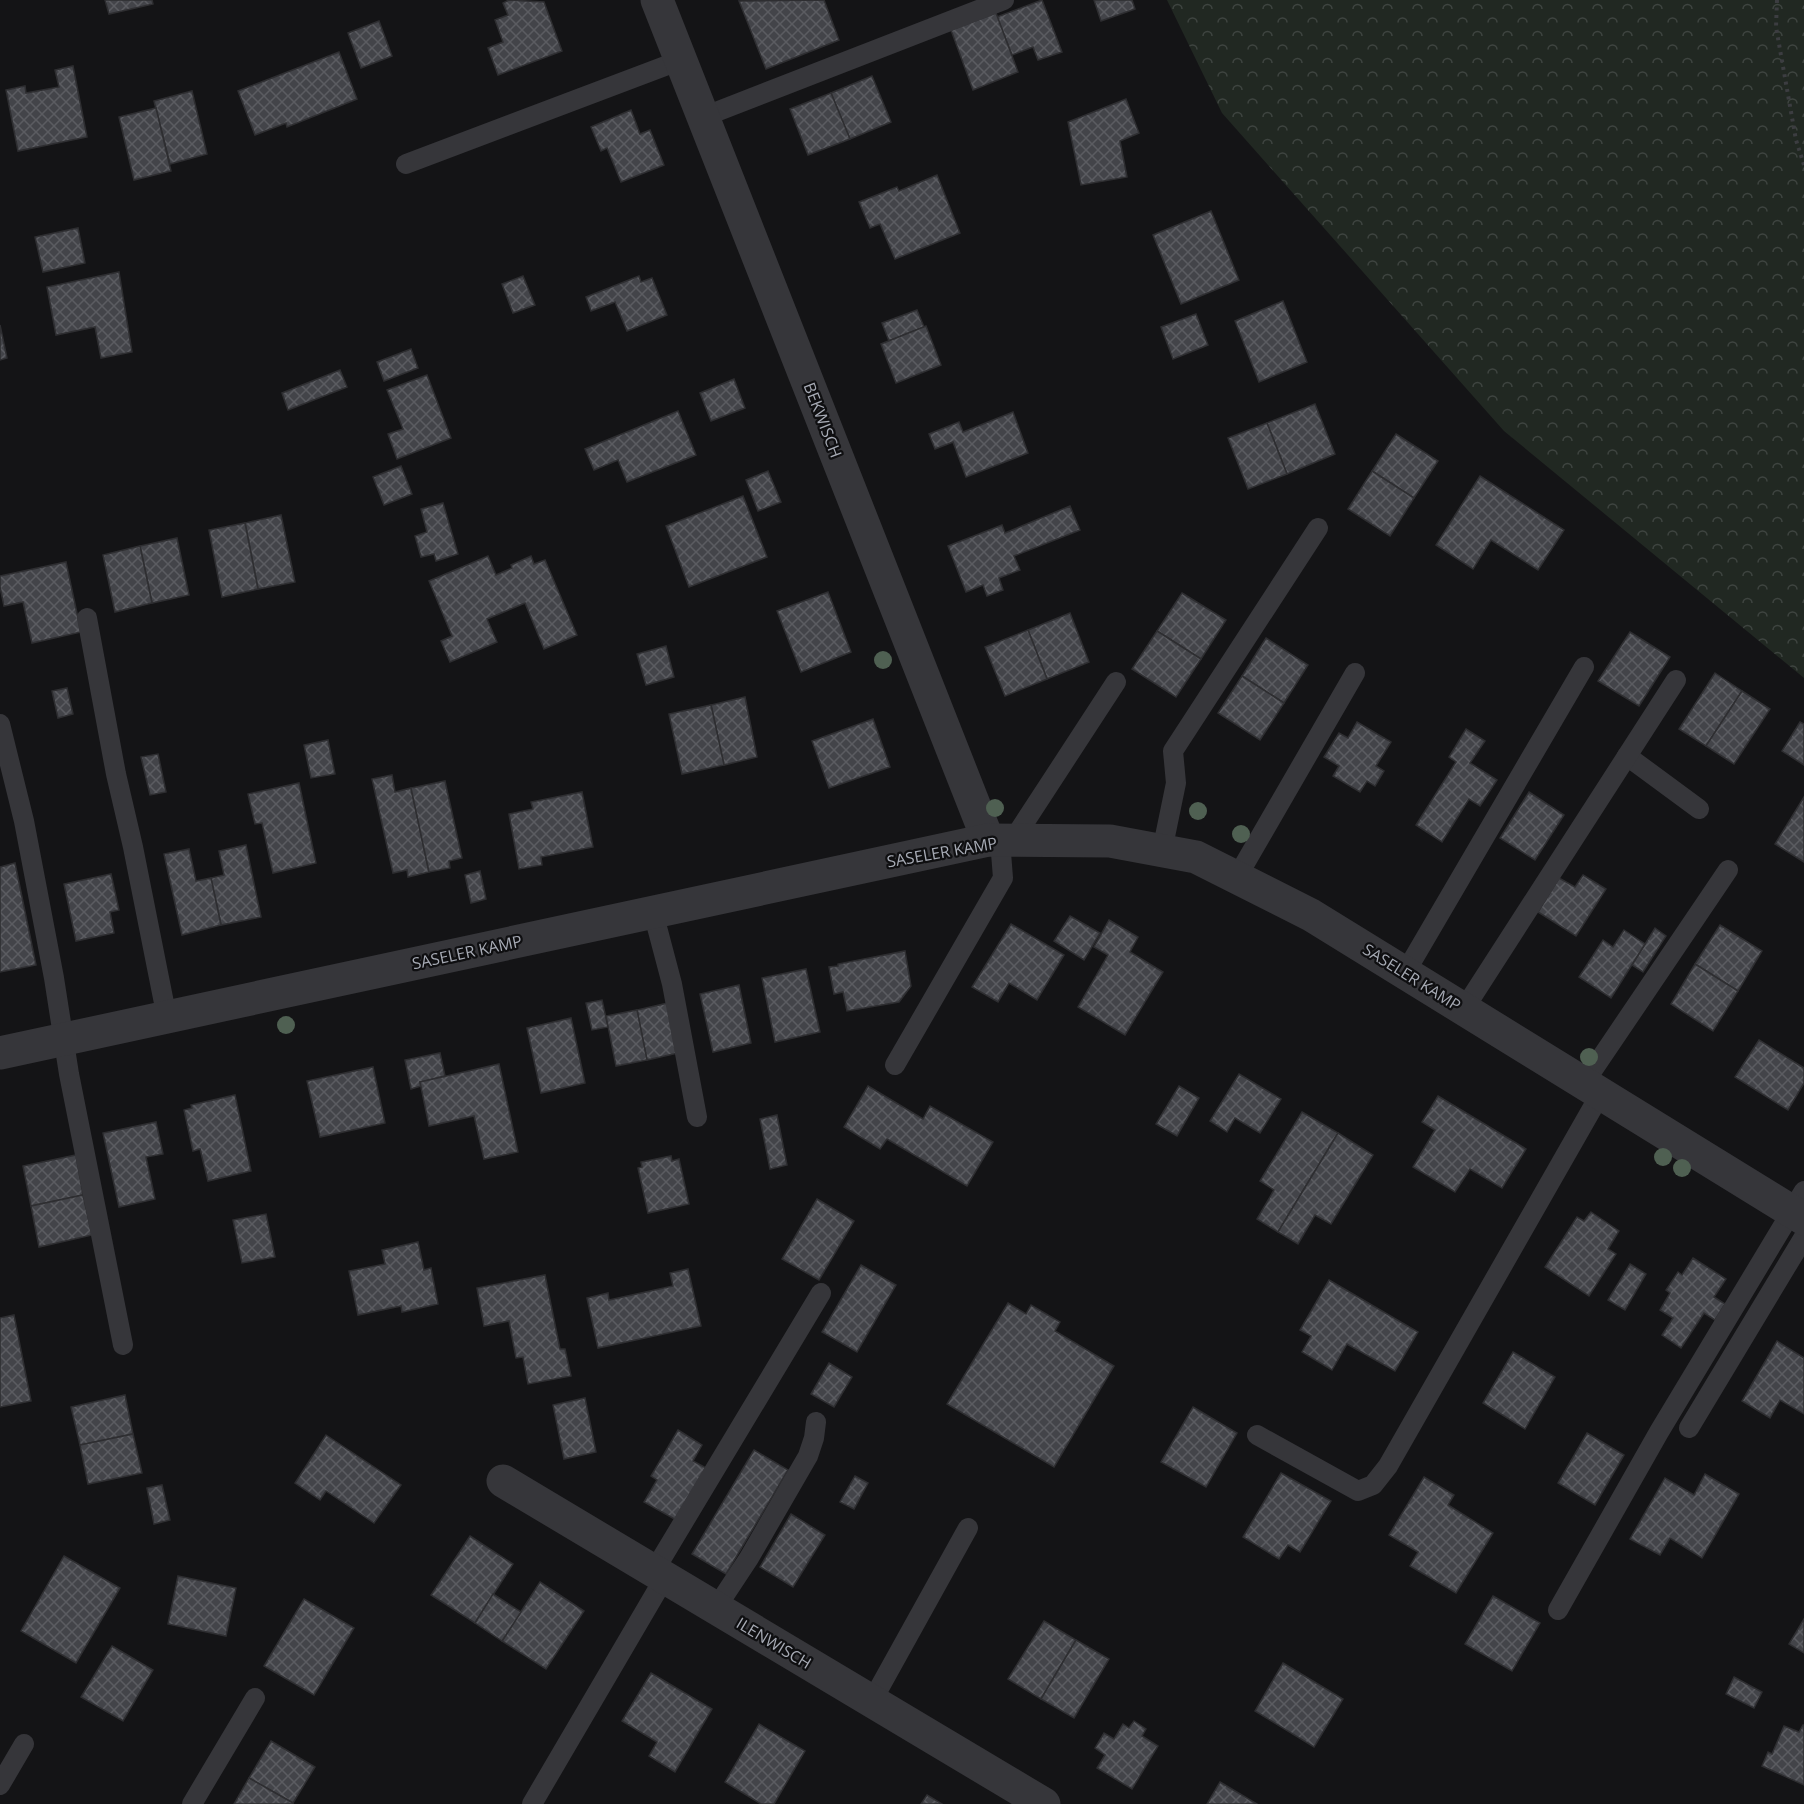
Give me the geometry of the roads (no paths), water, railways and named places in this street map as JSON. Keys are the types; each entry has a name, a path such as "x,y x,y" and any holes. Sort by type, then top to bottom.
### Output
{"street":[{"name":"BEKWISCH","path":"657,0 1000,840"},
{"name":"SASELER KAMP","path":"0,1053 653,912 1000,840 1110,841 1196,857 1311,915 1801,1214"},
{"name":"ILENWISCH","path":"503,1481 1044,1804"}],"lane":[{"path":"703,117 1004,0"},
{"path":"406,164 681,60"},
{"path":"1162,850 1176,783 1173,751 1318,528"},
{"path":"87,618 116,774 167,1018"},
{"path":"1406,973 1584,667"},
{"path":"1237,878 1355,673"},
{"path":"1464,1009 1676,680"},
{"path":"895,1065 1003,878 1000,840 1116,682"},
{"path":"0,724 24,821 69,1074 123,1345"},
{"path":"1627,756 1699,809"},
{"path":"1257,1435 1358,1491 1373,1485 1388,1466 1593,1088 1728,870"},
{"path":"653,912 672,984 697,1117"},
{"path":"1689,1428 1801,1214"},
{"path":"1558,1610 1659,1432 1801,1214"},
{"path":"532,1804 659,1574 821,1293"},
{"path":"716,1608 749,1558 808,1456 816,1422"},
{"path":"872,1701 968,1528"},
{"path":"192,1804 255,1698"},
{"path":"0,1785 24,1744"}]}
